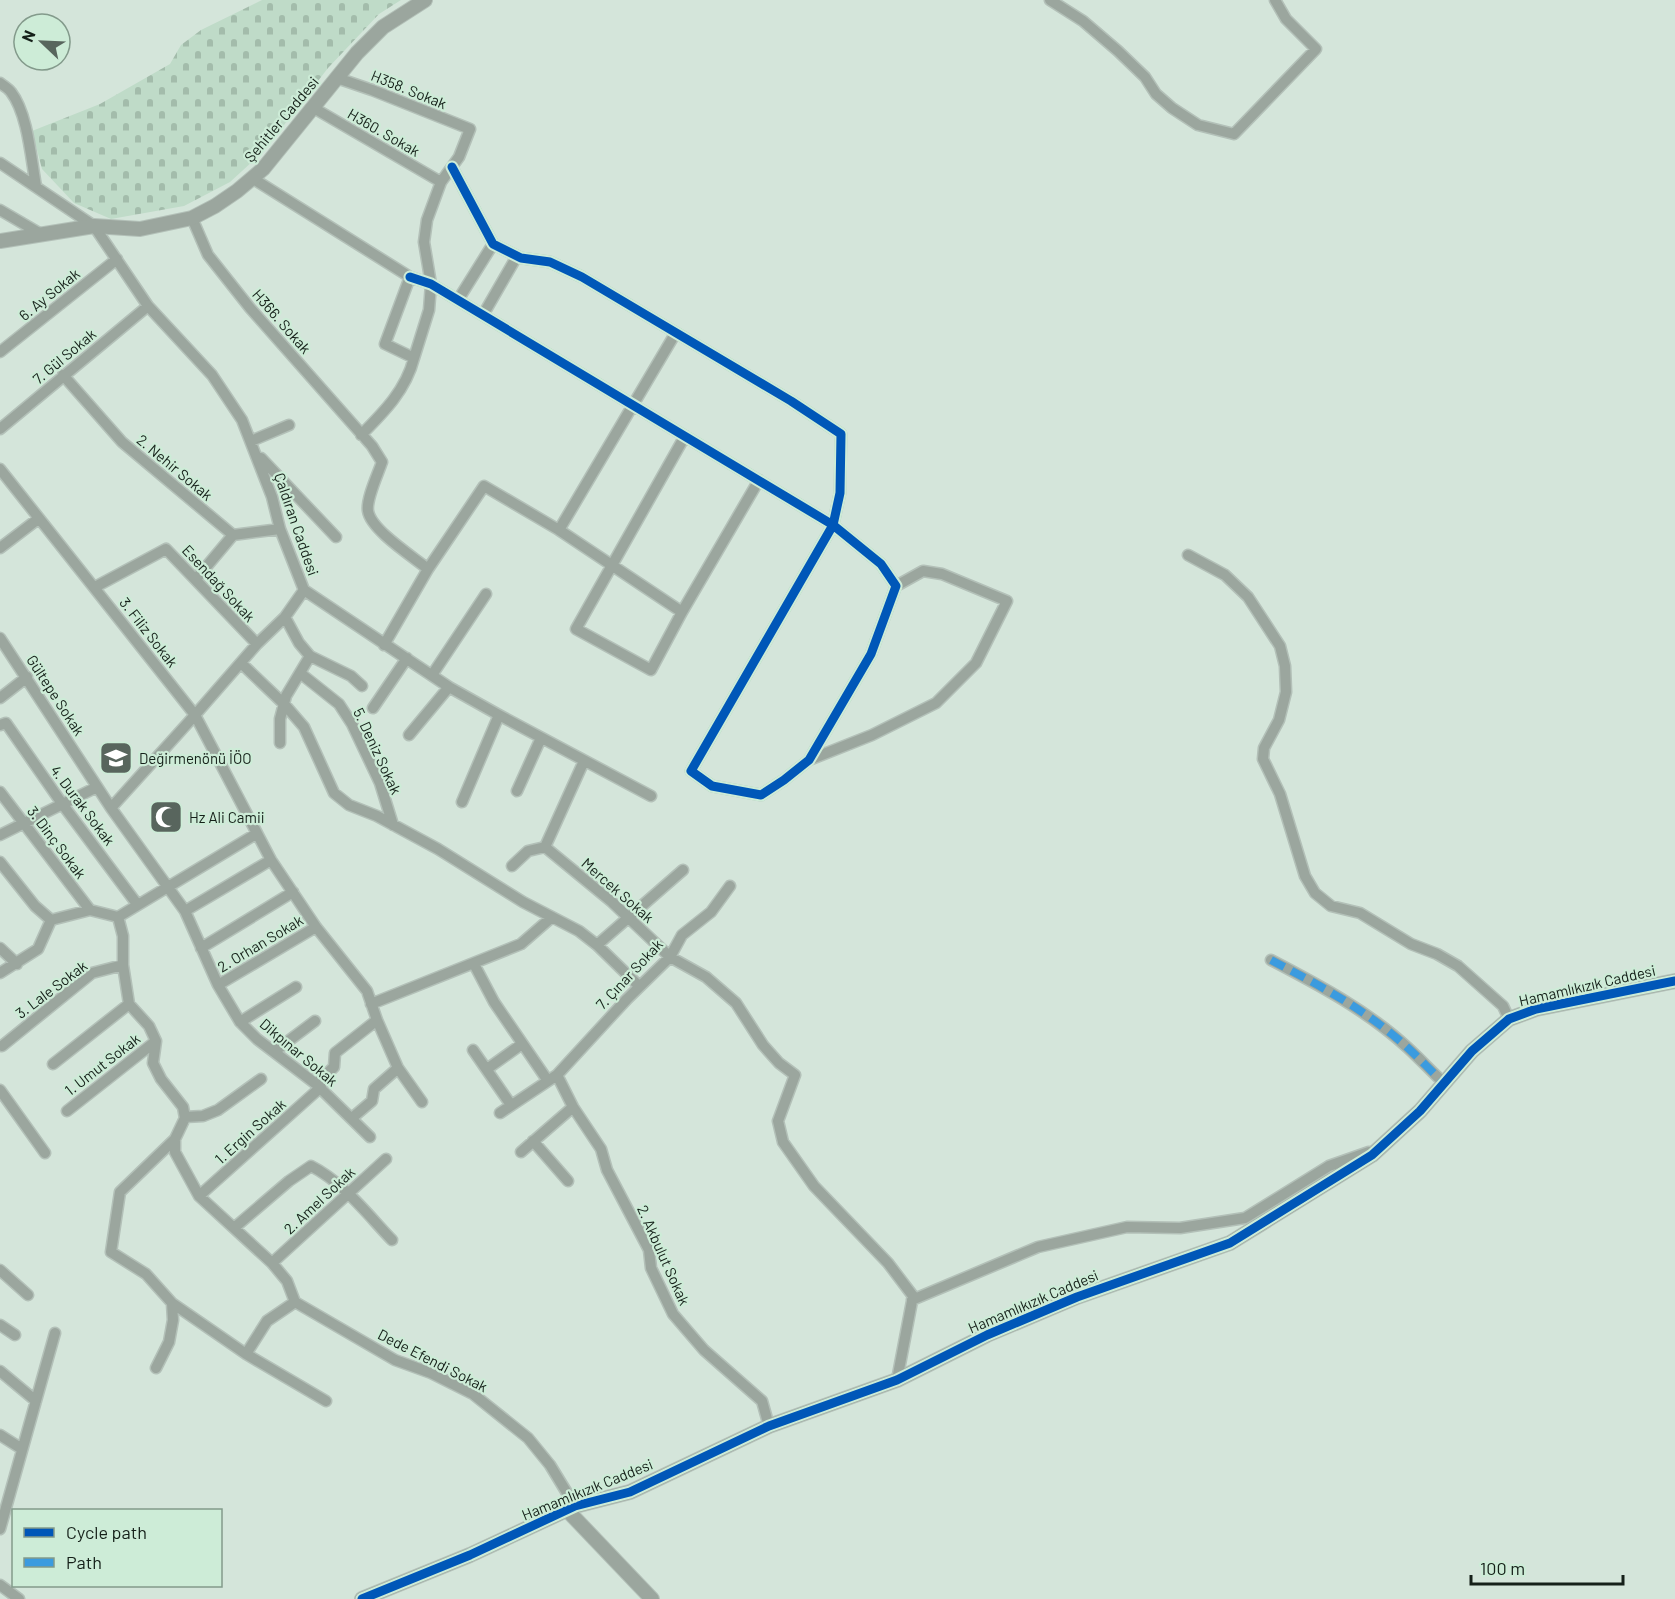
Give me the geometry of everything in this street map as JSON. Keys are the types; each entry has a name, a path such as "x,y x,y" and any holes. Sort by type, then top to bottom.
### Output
{"street":[{"name":"Şehitler Caddesi","path":"0,241 94,226 140,229 192,218 215,206 263,169 357,53 383,27 425,0"},
{"path":"1050,0 1083,21 1118,51 1145,77 1156,94 1172,108 1198,125 1234,134 1316,50 1286,19 1275,0"},
{"name":"H358. Sokak","path":"337,78 470,129 459,157 452,167"},
{"path":"0,83 11,91 18,106 36,186"},
{"name":"H360. Sokak","path":"312,107 441,182"},
{"path":"0,162 94,226"},
{"path":"361,435 401,390 410,375 429,310 431,284 424,242 426,220 441,182 452,167 493,244 517,256 550,262 582,277 791,401 841,434 840,493 833,525 691,771 712,786 761,795 809,760 872,735 936,703 976,663 1007,601 942,573 923,571 896,586 871,654 809,760"},
{"path":"252,178 374,253 410,278 431,284 833,525 881,564 896,586"},
{"path":"0,210 41,234"},
{"name":"H366. Sokak","path":"192,218 208,255 215,264 250,308 372,446 382,462 368,510 374,525 428,569"},
{"name":"Çaldıran Caddesi","path":"94,226 148,306 212,375 242,420 257,454 280,529 304,590 449,687 651,796"},
{"path":"458,300 493,244"},
{"path":"483,315 517,256"},
{"name":"6. Ay Sokak","path":"0,352 117,259"},
{"path":"410,278 385,344 414,358"},
{"name":"7. Gül Sokak","path":"0,429 148,306"},
{"path":"559,530 675,334"},
{"name":"2. Nehir Sokak","path":"63,375 123,442 233,535"},
{"path":"251,441 289,425"},
{"path":"685,436 576,629 651,670 759,480"},
{"path":"257,454 336,537"},
{"name":"3. Filiz Sokak","path":"0,469 195,716 270,860 339,959 367,992 376,1020 398,1068 422,1102"},
{"path":"384,645 428,569 484,486 559,530 682,612"},
{"path":"0,548 38,519"},
{"path":"196,579 233,535 280,529"},
{"name":"Esendağ Sokak","path":"95,587 166,549 257,644 285,617 304,590"},
{"path":"1188,555 1225,575 1248,597 1280,646 1285,666 1286,692 1279,720 1263,748 1263,759 1280,794 1305,876 1315,893 1331,906 1360,913 1411,944 1437,954 1458,966 1503,1006 1509,1019"},
{"path":"432,675 486,594"},
{"path":"285,617 299,643 310,656 351,676 362,686"},
{"name":"Gültepe Sokak","path":"0,638 111,808 168,888"},
{"path":"111,808 257,644"},
{"path":"280,743 280,719 286,696 310,656"},
{"path":"373,708 407,658"},
{"path":"241,663 285,705 304,727 334,793 349,805 377,816 438,849 579,931 597,945 639,986"},
{"name":"5. Deniz Sokak","path":"300,673 339,704 352,724 380,783 393,825"},
{"path":"0,698 27,677"},
{"path":"410,735 449,687"},
{"path":"462,802 499,715"},
{"name":"4. Durak Sokak","path":"3,724 137,904"},
{"path":"517,791 541,738"},
{"path":"512,866 528,850 545,847 584,761"},
{"path":"0,835 97,787"},
{"name":"3. Dinç Sokak","path":"0,792 90,910"},
{"path":"51,920 90,910 118,917 256,834"},
{"name":"Mercek Sokak","path":"545,847 670,957 706,977 736,1003 763,1045 779,1063 795,1075 778,1120 783,1142 814,1186 888,1263 912,1296 912,1300"},
{"path":"184,910 270,860"},
{"path":"0,862 35,906 51,920"},
{"path":"597,945 683,870"},
{"name":"7. Çınar Sokak","path":"500,1113 552,1078 639,986 670,957 682,935 711,912 730,886"},
{"name":"Dikpınar Sokak","path":"168,888 184,910 218,985 240,1022 257,1039 319,1085 370,1137"},
{"path":"201,948 292,892"},
{"path":"118,917 123,936 123,965 129,1004 149,1026 156,1041 153,1062 160,1078 183,1107 185,1117 175,1139 120,1192 111,1252 146,1274 172,1303 246,1354 326,1401"},
{"path":"371,1004 521,944 552,917"},
{"path":"0,973 38,949 51,920"},
{"name":"2. Orhan Sokak","path":"218,985 316,927"},
{"path":"0,948 17,964"},
{"path":"1271,960 1326,989 1373,1020 1407,1047 1444,1083"},
{"path":"474,964 494,1002 522,1044 552,1078"},
{"name":"3. Lale Sokak","path":"2,1046 92,973 123,965"},
{"name":"Hamamlıkızık Caddesi","path":"362,1599 470,1555 571,1508 630,1492 769,1426 897,1380 987,1335 1077,1297 1230,1243 1372,1155 1420,1111 1472,1051 1509,1019 1536,1009 1675,981"},
{"path":"240,1022 296,987"},
{"path":"53,1064 129,1004"},
{"name":"1. Ergin Sokak","path":"198,1196 319,1085 334,1068 334,1053 376,1020"},
{"path":"275,1051 315,1021"},
{"name":"1. Umut Sokak","path":"67,1111 156,1041"},
{"path":"487,1070 522,1044"},
{"path":"474,1050 512,1105"},
{"path":"352,1118 372,1101 374,1089 398,1068"},
{"name":"2. Akbulut Sokak","path":"552,1078 600,1149 607,1170 649,1250 651,1268 673,1314 704,1350 762,1401 769,1426"},
{"path":"185,1117 203,1116 218,1110 261,1079"},
{"path":"0,1090 45,1153"},
{"path":"521,1152 573,1107"},
{"path":"175,1139 175,1152 198,1196 272,1263 287,1281 295,1302 267,1320 246,1354"},
{"path":"533,1141 568,1180"},
{"path":"897,1380 912,1300 1038,1247 1127,1227 1180,1228 1245,1218 1329,1166 1380,1148"},
{"name":"2. Amel Sokak","path":"272,1263 386,1159"},
{"path":"234,1228 289,1181 311,1166 323,1172 392,1240"},
{"path":"0,1270 28,1295"},
{"name":"Dede Efendi Sokak","path":"295,1302 395,1360 431,1372 473,1394 528,1438 550,1465 571,1508"},
{"path":"156,1368 170,1342 173,1320 172,1303"},
{"path":"0,1325 15,1335"},
{"path":"0,1529 4,1498 22,1449 55,1334"},
{"path":"0,1371 36,1401"},
{"path":"0,1435 22,1449"},
{"path":"571,1508 652,1599"},
{"path":"0,1585 19,1599"}],"green space":[{"path":"262,0 401,0 379,14 328,68 264,151 230,182 184,206 111,219 74,203 42,169 32,131 100,104 170,64 181,45 201,30"}],"marked path":[{"path":"1271,960 1360,1010 1408,1048 1444,1083"}],"cycle path":[{"path":"410,277 431,284 833,525 881,564 896,586 871,654 809,760 784,780 761,795 712,786 691,771 833,525 840,493 841,434 791,401 582,277 550,262 521,258 493,244 452,167"},
{"path":"362,1599 470,1555 575,1506 630,1492 769,1426 897,1380 987,1335 1077,1297 1230,1243 1372,1155 1420,1111 1472,1051 1509,1019 1536,1009 1675,981"}],"place":[{"name":"Değirmenönü İÖO","path":"116,758"},
{"name":"Hz Ali Camii","path":"166,817"}]}
